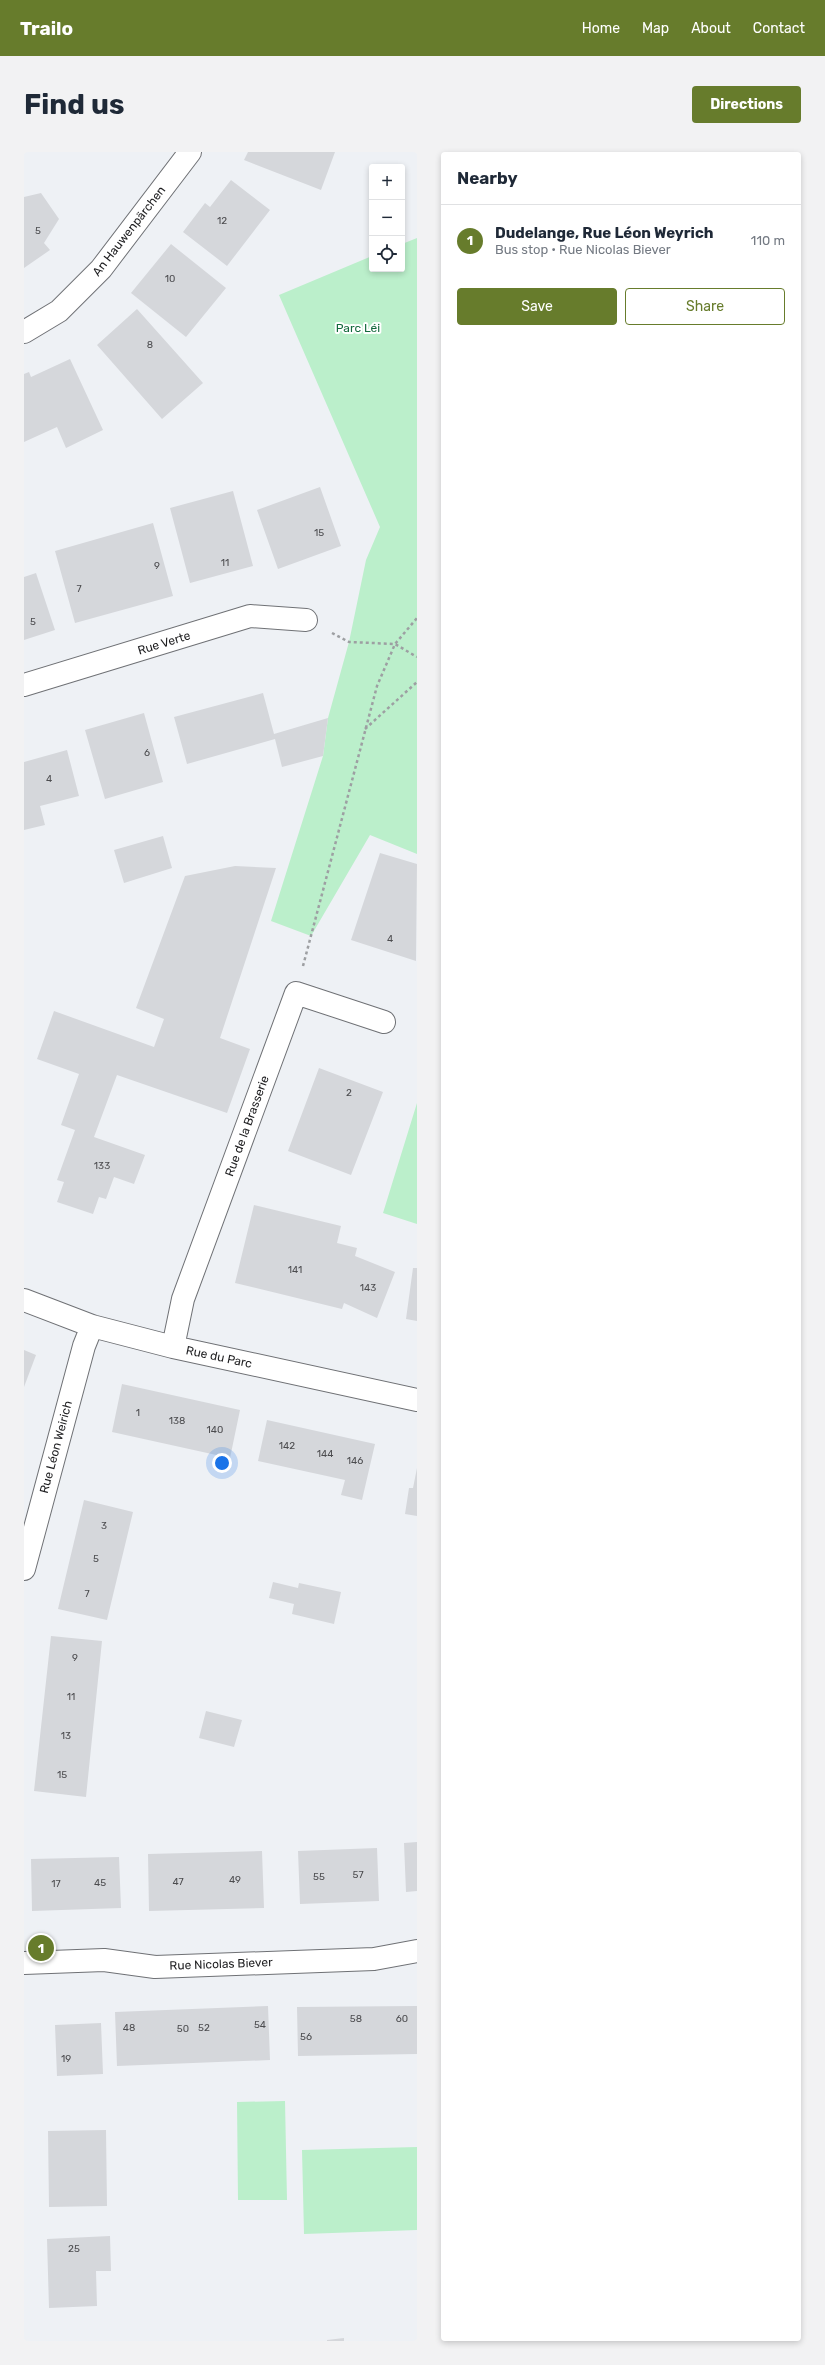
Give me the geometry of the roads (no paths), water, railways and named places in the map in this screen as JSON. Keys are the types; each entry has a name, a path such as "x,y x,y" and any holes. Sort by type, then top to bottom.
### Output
{"street":[{"name":"An Hauwenpärchen","path":"24,332 59,311 101,270 190,152"},
{"name":"Rue Verte","path":"24,685 250,616 306,620"},
{"name":"Rue de la Brasserie","path":"173,1347 183,1299 296,993 384,1022"},
{"name":"Rue du Parc","path":"24,1300 92,1326 173,1347 417,1400"},
{"name":"Rue Léon Weirich","path":"24,1569 84,1346 92,1326"},
{"name":"Rue Nicolas Biever","path":"24,1962 104,1960 156,1967 374,1959 417,1951"}],"place":[{"name":"Dudelange, Rue Léon Weyrich","path":"41,1948"}],"park label":[{"name":"Parc Léi","path":"358,328"}]}
